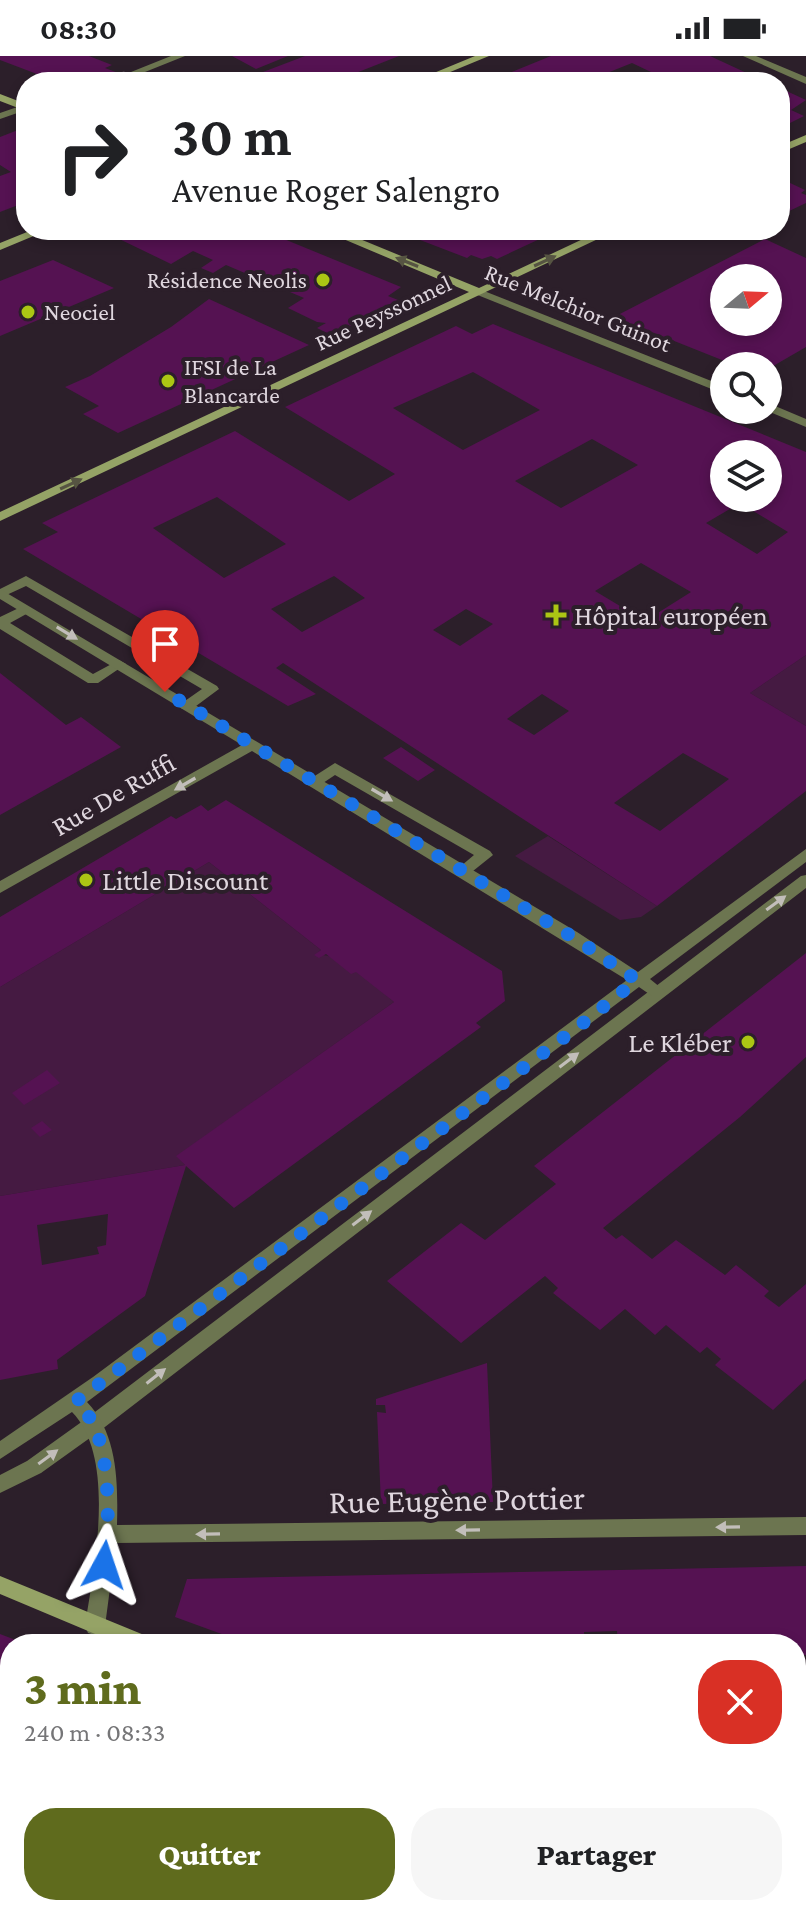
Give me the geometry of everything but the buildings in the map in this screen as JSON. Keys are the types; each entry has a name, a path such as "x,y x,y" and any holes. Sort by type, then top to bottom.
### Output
{"street":[{"path":"137,72 180,56"},
{"path":"443,72 484,56"},
{"path":"748,56 785,72"},
{"name":"Rue Melchior Guinot","path":"352,240 710,384"},
{"name":"Rue Peyssonnel","path":"0,517 590,240"},
{"path":"782,411 803,418"},
{"path":"187,706 212,689 26,580 1,594 119,664 187,706 463,871 658,992"},
{"path":"25,609 0,623 93,680 119,664"},
{"name":"Rue De Ruffi","path":"0,888 252,745"},
{"path":"315,782 335,768 485,855 463,871"},
{"path":"0,1451 75,1402 806,854"},
{"path":"0,1485 34,1467 94,1424 806,880"},
{"path":"75,1402 94,1424 102,1459 109,1534 95,1626"},
{"name":"Rue Eugène Pottier","path":"109,1534 806,1526"},
{"path":"0,1585 116,1634"}],"shaded area":[{"path":"806,655 806,726 750,693"},
{"path":"548,836 657,906 641,917 620,920 515,856"},
{"path":"209,862 321,950 315,955 325,955 346,964 394,1002 177,1156 185,1165 0,1196 0,987"}],"place":[{"name":"Résidence Neolis","path":"323,280"},
{"name":"Neociel","path":"28,312"},
{"name":"IFSI de La Blancarde","path":"168,381"},
{"name":"Hôpital européen","path":"556,615"},
{"name":"Little Discount","path":"86,880"},
{"name":"Le Kléber","path":"748,1042"}],"route":[{"path":"104,1565 109,1534 102,1459 94,1424 75,1402 637,980 571,936 165,692"}]}
